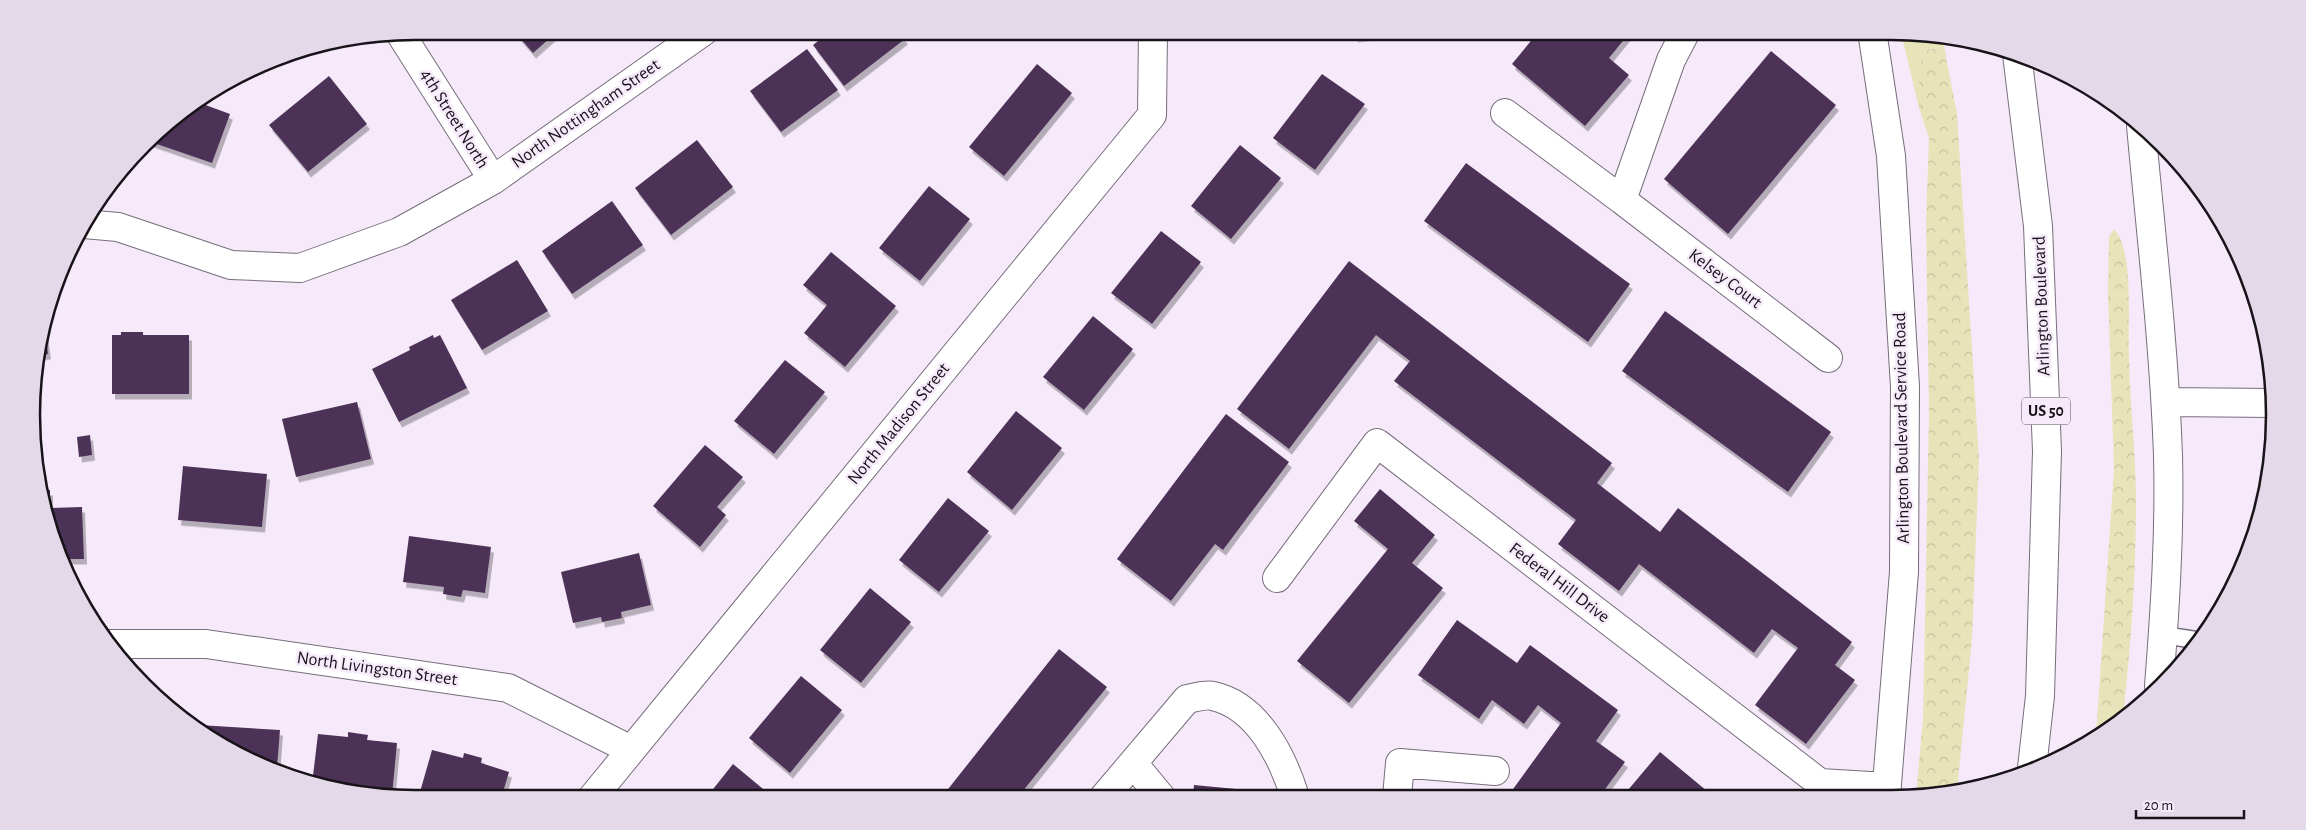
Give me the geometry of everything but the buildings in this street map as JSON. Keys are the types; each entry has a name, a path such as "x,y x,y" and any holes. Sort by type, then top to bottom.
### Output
{"main road":[{"name":"4th Street North","path":"405,40 493,180"},
{"name":"North Nottingham Street","path":"92,225 118,227 231,265 300,268 399,232 493,180 690,40"},
{"name":"North Madison Street","path":"599,790 1152,115 1153,40"},
{"path":"1622,200 1671,60 1681,40"},
{"name":"Arlington Boulevard Service Road","path":"1873,40 1892,156 1906,386 1904,572 1887,790"},
{"name":"Arlington Boulevard","path":"2018,62 2038,226 2048,450 2040,696 2033,762"},
{"name":"Kelsey Court","path":"1505,113 1828,358"},
{"path":"2142,137 2166,402 2168,568 2160,676"},
{"path":"2166,402 2266,403"},
{"name":"Federal Hill Drive","path":"1277,578 1377,443 1820,783 1879,790"},
{"name":"North Livingston Street","path":"118,644 206,644 508,688 632,750"},
{"path":"1110,790 1186,698 1213,696 1239,708 1263,730 1288,774 1292,790"},
{"path":"1397,790 1400,763 1495,770"},
{"path":"1133,764 1155,790"}],"lane":[{"path":"2162,636 2191,639"}],"green space":[{"path":"1903,40 1944,44 1947,62 1939,47 1924,51 1919,67 1919,108"},
{"path":"1939,47 1947,62 1957,114 1979,459 1972,639 1958,784 1917,789 1923,718 1929,413 1926,222 1929,138 1919,108 1919,67 1924,51"},
{"path":"2114,229 2121,240 2125,254 2129,290 2129,344 2136,484 2136,529 2131,636 2124,709 2097,729 2114,469 2108,294 2109,237"}]}
